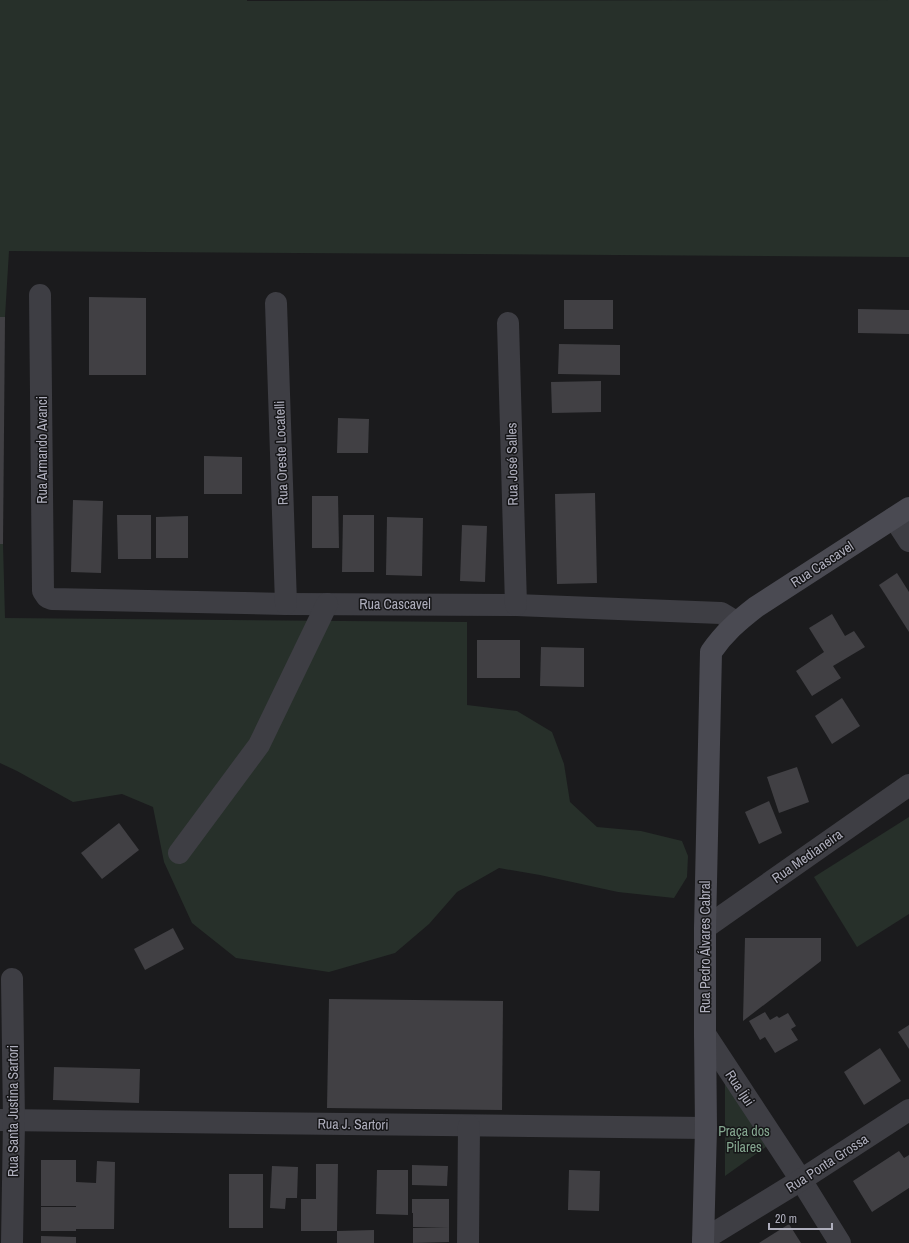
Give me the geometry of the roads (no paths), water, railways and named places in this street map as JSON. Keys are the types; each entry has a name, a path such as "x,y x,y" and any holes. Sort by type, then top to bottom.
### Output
{"street":[{"name":"Rua Armando Avanci","path":"40,295 42,591 52,599"},
{"name":"Rua Oreste Locatelli","path":"276,303 286,604"},
{"name":"Rua José Salles","path":"508,323 516,605"},
{"name":"Rua Cascavel","path":"710,652 721,637 736,622 756,607 902,513"},
{"path":"902,513 909,541"},
{"name":"Rua Cascavel","path":"52,599 286,604 516,605 721,613 736,622"},
{"path":"179,853 259,745 327,604"},
{"name":"Rua Pedro Álvares Cabral","path":"702,1242 706,1128 705,928 710,652"},
{"name":"Rua Medianeira","path":"705,928 909,785"},
{"name":"Rua Santa Justina Sartori","path":"12,979 7,1120 12,1243"},
{"name":"Rua Íjui","path":"705,1034 801,1180 840,1243"},
{"name":"Rua Ponta Grossa","path":"702,1242 909,1110"},
{"name":"Rua J. Sartori","path":"7,1120 706,1128"},
{"path":"468,1243 469,1126"}],"park label":[{"name":"Praça dos Pilares","path":"744,1140"}]}
